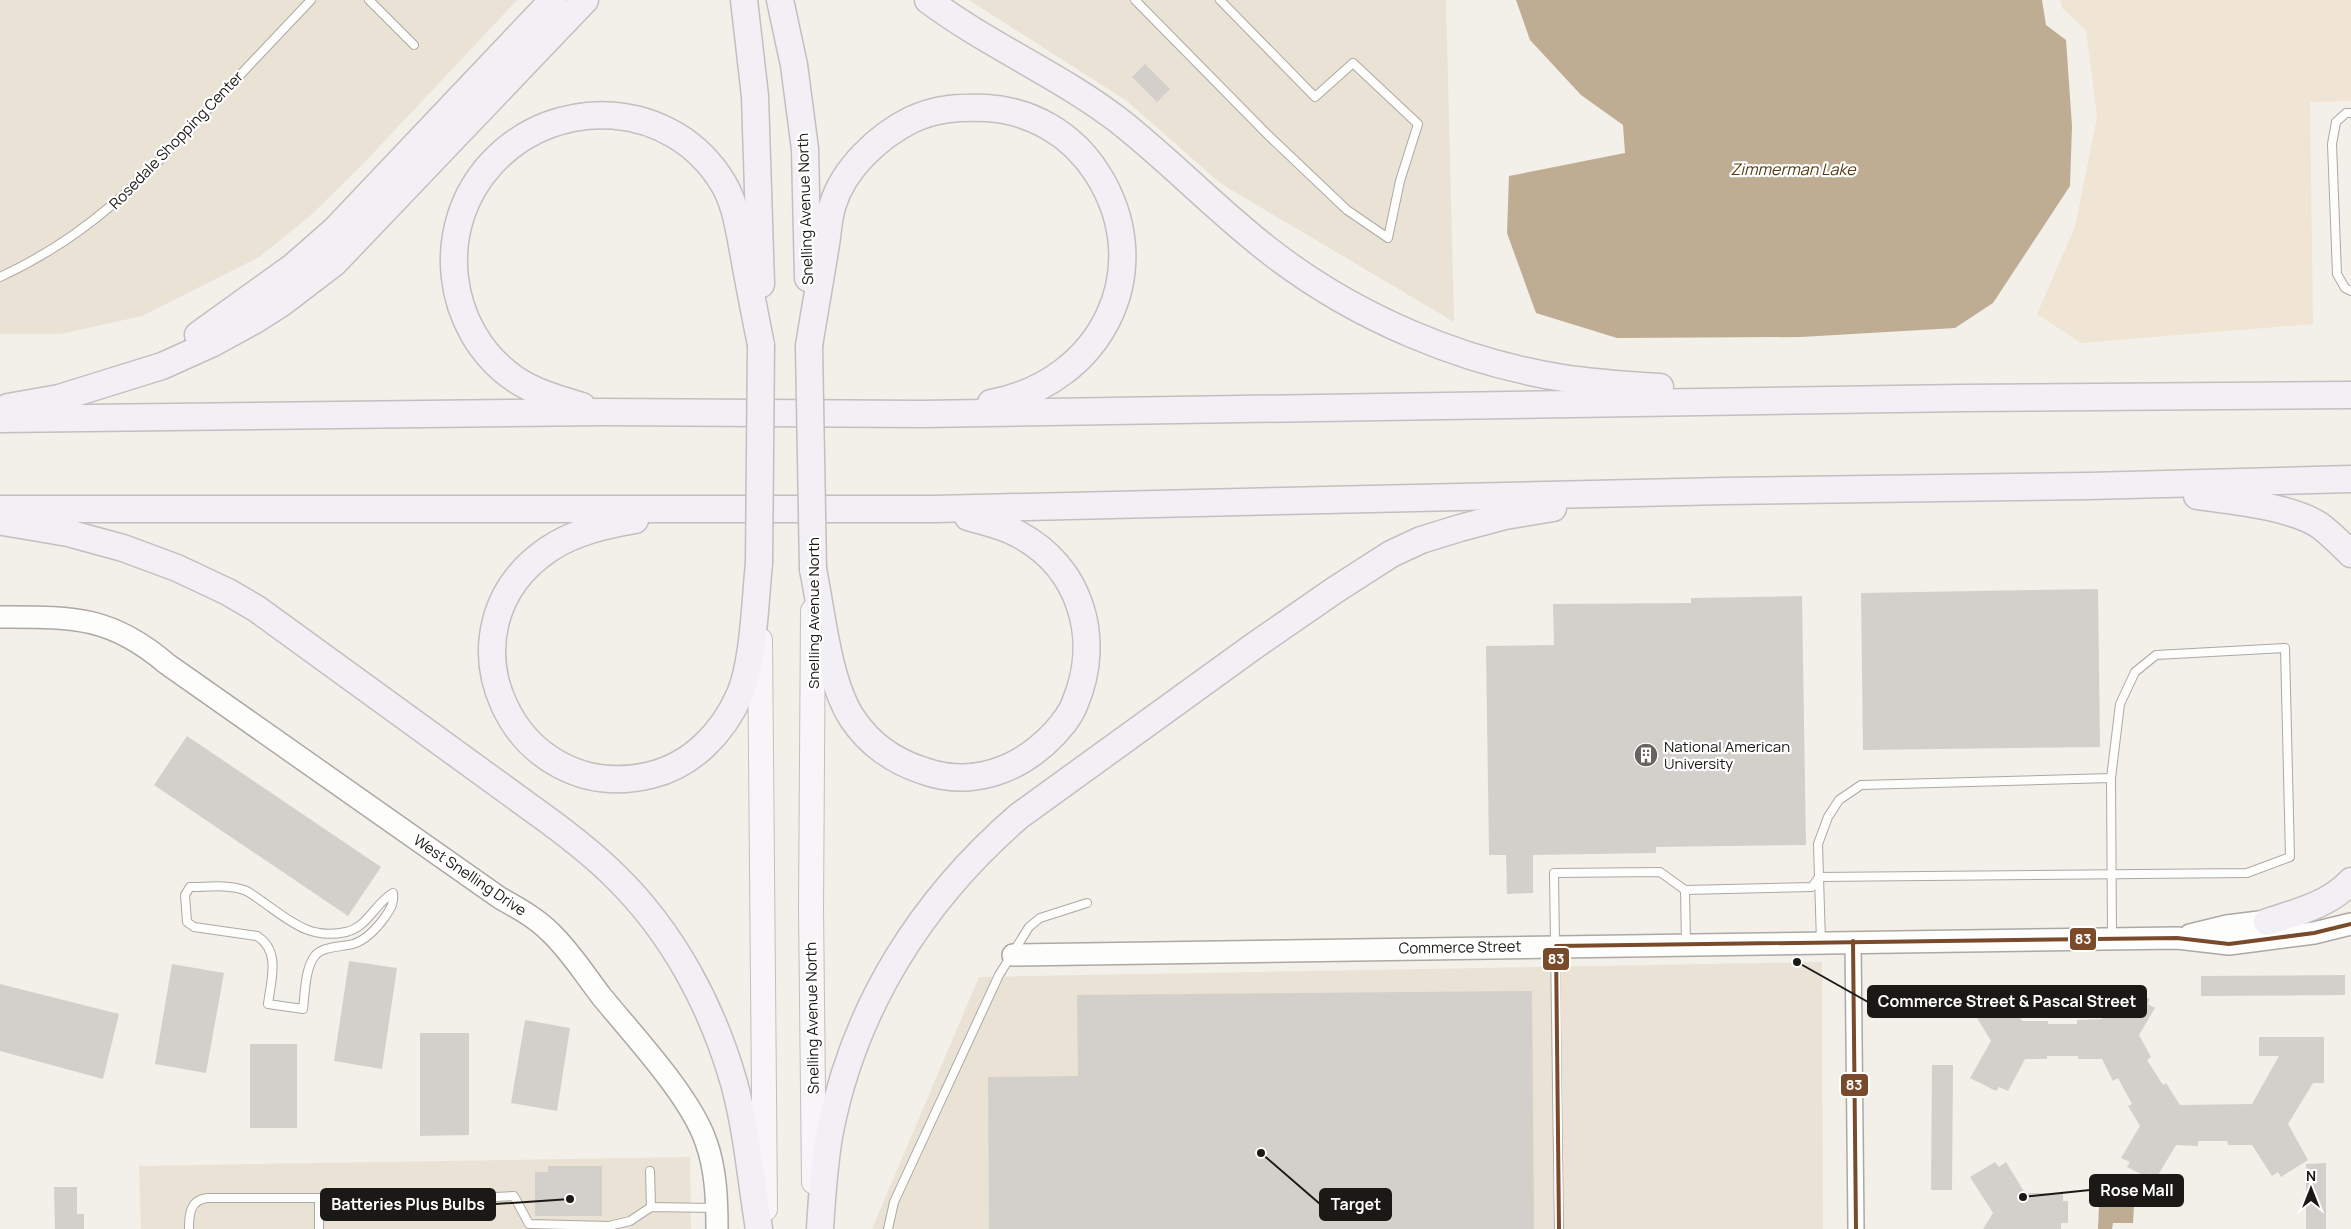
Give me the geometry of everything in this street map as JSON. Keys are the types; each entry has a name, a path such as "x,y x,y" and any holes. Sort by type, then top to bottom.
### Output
{"highway":[{"path":"113,382 193,338 294,266 335,230 553,0"},
{"path":"0,408 59,398 162,366 211,344 255,320 334,263 585,0"},
{"path":"706,510 637,520 582,533 550,549 520,575 501,604 495,621 492,660 498,694 507,714 529,742 540,752 569,770 604,779 625,779 659,773 679,765 699,751 716,735 740,694 748,669 759,563 761,245 756,116 744,0"},
{"name":"Snelling Avenue North","path":"780,0 794,65 804,149 814,568"},
{"path":"928,0 1116,119 1164,158 1234,223 1277,257 1319,286 1354,306 1428,340 1511,367 1561,377 1606,383 1690,389 1964,398"},
{"path":"809,346 833,203 860,159 880,140 900,126 920,116 946,108 998,109 1025,114 1048,126 1072,142 1089,161 1113,202 1120,227 1123,256 1121,282 1114,306 1103,329 1088,350 1069,369 1047,384 1022,395 995,402 922,414"},
{"path":"602,412 534,391 514,379 479,344 466,320 456,293 452,258 455,233 464,206 476,183 491,163 508,147 531,133 555,123 583,117 606,115 631,116 655,123 675,133 694,147 711,164 725,185 736,213 761,345"},
{"path":"0,419 602,412 922,414 1964,398 2351,395"},
{"path":"0,509 935,509 2351,479"},
{"path":"2090,486 2252,503 2318,524 2351,554"},
{"path":"820,1229 826,1160 831,1129 844,1078 862,1028 902,949 925,915 968,863 1019,816 1335,590 1391,554 1422,540 1496,518 1548,509 1725,491"},
{"path":"814,568 833,672 840,695 852,718 868,738 887,754 910,767 934,775 958,778 975,777 998,772 1020,762 1039,750 1062,725 1075,704 1084,677 1087,648 1086,626 1081,607 1071,584 1056,564 1020,535 1000,526 935,509"},
{"path":"0,521 68,533 123,548 177,568 257,609 549,821 587,850 616,877 648,913 676,952 700,994 720,1038 734,1084 743,1127 759,1229"},
{"path":"2267,922 2322,903 2343,890 2351,881"}],"main road":[{"path":"759,563 765,1229"},
{"name":"Snelling Avenue North","path":"814,568 811,908 814,1229"}],"street":[{"name":"West Snelling Drive","path":"0,617 73,619 99,624 123,633 145,645 198,686 493,892 528,914 549,931 570,953 690,1110 706,1142 717,1208 717,1229"},
{"name":"Commerce Street","path":"2177,938 2227,926 2267,922 2309,913 2351,900"},
{"name":"Commerce Street","path":"1013,955 1853,941 2177,938 2229,944 2314,933 2351,924"},
{"path":"1853,941 1856,1229"}],"lane":[{"name":"Rosedale Shopping Center","path":"0,277 55,248 113,205 188,131 311,0"},
{"path":"369,0 414,44"},
{"path":"1134,0 1268,135 1347,210 1388,238 1400,182 1418,124 1353,64 1315,97 1220,0"},
{"path":"2351,113 2346,113 2336,122 2332,144 2337,274 2345,288 2351,291"},
{"path":"1819,877 2112,875 2246,873 2290,856 2286,648 2156,655 2135,672 2120,704 2111,778 2112,875 2112,939"},
{"path":"1821,942 1818,844 1828,817 1840,800 1861,785 2111,778"},
{"path":"1559,1229 1554,873 1660,872 1685,890 1812,887 1819,877"},
{"path":"190,887 233,887 246,890 306,931 319,934 347,932 358,927 368,918 382,899 392,893 394,904 378,927 365,938 355,944 322,950 315,955 311,964 303,1009 268,1004 273,960 271,949 265,941 257,936 194,927 187,922 185,915 185,895 190,887"},
{"path":"1685,890 1686,944"},
{"path":"888,1229 894,1202 999,975 1029,927 1040,918 1087,903"},
{"path":"650,1171 651,1207"},
{"path":"476,1198 514,1196 529,1224 568,1226 622,1224 651,1207 717,1208"},
{"path":"189,1229 191,1208 201,1198 404,1198"},
{"path":"319,1198 319,1229"}],"shaded area":[{"path":"0,0 517,0 362,165 310,216 259,257 142,316 60,334 0,334"},
{"path":"969,0 1446,0 1454,322 1220,183 1127,101"},
{"path":"2060,0 2351,0 2351,101 2310,102 2313,324 2081,343 2037,314 2075,227 2097,117 2086,30 2062,8"},
{"path":"1822,962 1823,1229 872,1229 979,977"},
{"path":"690,1157 691,1229 141,1229 139,1166"}],"water":[{"name":"Zimmerman Lake","path":"1516,0 2042,0 2046,25 2066,40 2072,126 2070,186 1993,303 1955,328 1801,337 1617,338 1536,313 1507,233 1509,176 1625,153 1623,125 1581,95 1530,40"},
{"path":"2099,1205 2134,1206 2133,1223 2113,1223 2112,1229 2098,1229"}],"building":[{"path":"1145,64 1170,89 1157,102 1132,77"},
{"path":"2098,589 2100,747 1863,750 1861,593"},
{"name":"National American University","path":"1802,596 1806,845 1656,847 1656,853 1533,855 1533,893 1507,894 1506,855 1489,855 1486,646 1554,645 1553,604 1691,603 1691,598"},
{"path":"187,736 381,867 348,916 154,785"},
{"path":"349,961 397,968 382,1069 334,1061"},
{"path":"172,964 224,973 206,1073 155,1064"},
{"path":"2345,975 2345,995 2201,996 2201,976"},
{"path":"0,984 119,1014 103,1079 0,1051"},
{"path":"2128,988 2150,999 2148,1004 2155,1008 2139,1035 2151,1057 2147,1060 2163,1085 2166,1083 2180,1105 2252,1104 2279,1056 2259,1056 2259,1037 2324,1037 2324,1083 2313,1083 2288,1124 2308,1160 2281,1177 2278,1172 2272,1176 2252,1145 2228,1145 2227,1141 2198,1141 2198,1146 2176,1145 2157,1177 2149,1173 2147,1177 2127,1167 2130,1162 2121,1158 2140,1126 2128,1106 2132,1104 2118,1078 2113,1081 2102,1059 2078,1059 2078,1056 2047,1056 2047,1059 2025,1059 2008,1091 1999,1087 1996,1091 1970,1078 1991,1041 1971,1008 1978,1004 1976,999 1994,990 1997,993 2004,989 2022,1021 2048,1021 2048,1024 2077,1024 2077,1020 2102,1019 2119,989 2126,993"},
{"path":"1532,991 1534,1229 989,1229 988,1077 1078,1076 1077,995"},
{"path":"525,1020 570,1028 557,1111 511,1103"},
{"path":"420,1033 469,1033 469,1135 420,1136"},
{"path":"250,1044 297,1044 297,1128 250,1128"},
{"path":"1932,1065 1953,1065 1952,1190 1931,1190"},
{"path":"1995,1162 1999,1167 2006,1162 2025,1193 2063,1193 2063,1201 2068,1201 2068,1223 2061,1223 2061,1229 1983,1229 1993,1213 1970,1177"},
{"path":"2326,1163 2326,1229 2306,1229 2306,1164"},
{"path":"548,1166 602,1166 602,1216 535,1216 535,1172 548,1172"},
{"path":"54,1187 77,1187 77,1214 84,1214 84,1229 55,1229"}],"transit line":[{"name":"83","path":"1559,1229 1556,946 2177,938 2229,944 2314,933 2351,924"},
{"name":"83","path":"1853,941 1856,1229"}],"place":[{"name":"National American University","path":"1646,755"},
{"name":"Commerce Street & Pascal Street","path":"1797,962"},
{"name":"Target","path":"1261,1153"},
{"name":"Rose Mall","path":"2023,1197"},
{"name":"Batteries Plus Bulbs","path":"570,1199"}]}
